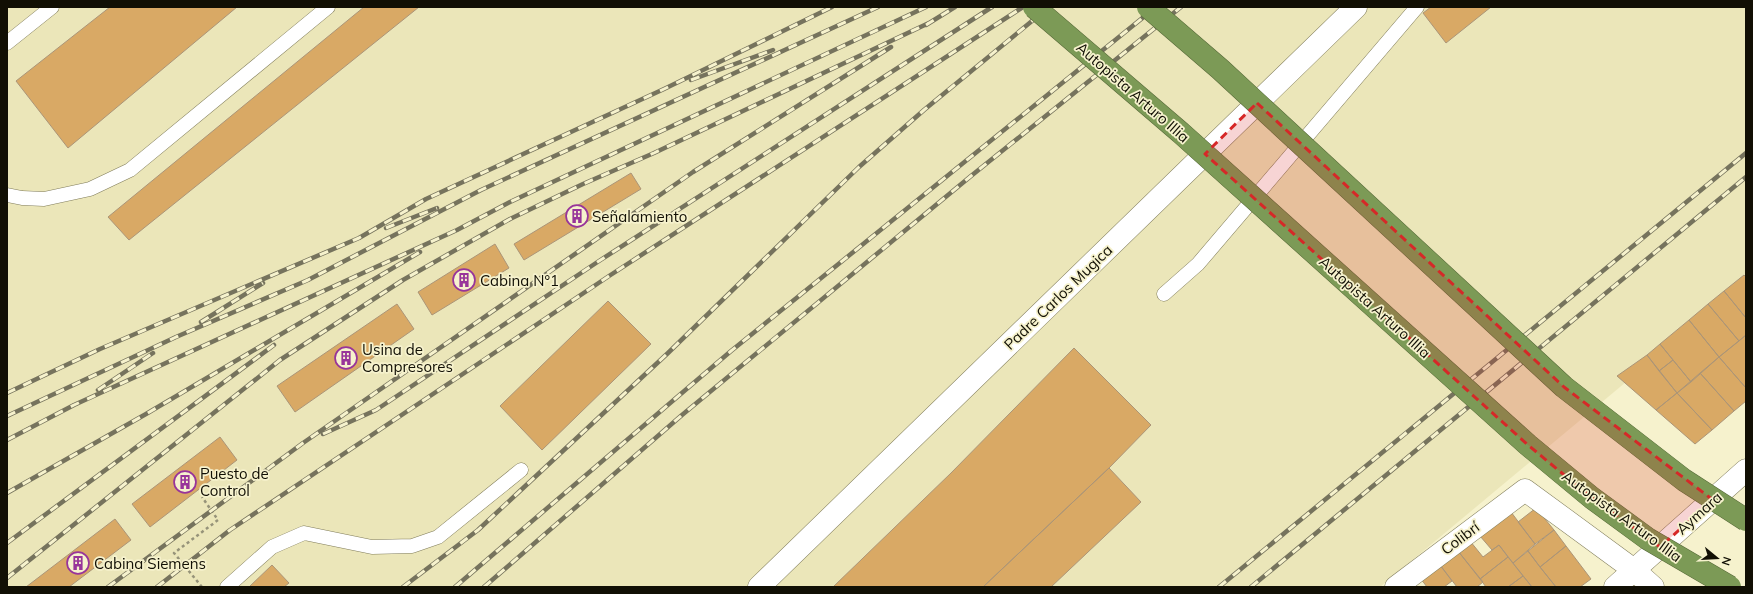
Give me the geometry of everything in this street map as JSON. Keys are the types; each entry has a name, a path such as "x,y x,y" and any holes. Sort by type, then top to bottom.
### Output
{"highway":[{"name":"Autopista Arturo Illia","path":"1034,7 1181,133 1528,445 1592,498 1648,539 1730,587"},
{"path":"1148,7 1220,70 1564,387 1684,480 1746,520"}],"street":[{"name":"Padre Carlos Mugica","path":"759,587 1356,7"},
{"name":"Aymara","path":"1615,587 1746,470"},
{"name":"Colibrí","path":"1396,587 1525,490 1634,570"},
{"path":"1634,570 1653,587"}],"lane":[{"path":"7,43 52,7"},
{"path":"7,195 44,200 90,189 130,170 328,7"},
{"path":"1164,294 1198,264 1417,7"},
{"path":"227,587 272,547 304,533 372,547 412,546 438,537 521,470"}],"path":[{"path":"202,497 218,520 174,553 202,587"}],"highlighted area":[{"path":"1257,103 1564,387 1713,500 1660,547 1592,498 1528,445 1205,154"}],"shaded area":[{"path":"7,7 1746,7 1746,282 1380,587 7,587"}],"building":[{"path":"110,7 237,7 68,148 16,81"},
{"path":"364,7 419,7 129,240 108,217"},
{"path":"1431,7 1491,7 1446,43 1423,13"},
{"name":"Señalamiento","path":"631,173 641,189 524,260 514,244"},
{"name":"Cabina N°1","path":"495,244 509,268 432,315 418,292"},
{"path":"1744,275 1746,277 1746,318 1724,291"},
{"path":"1724,291 1746,318 1746,335 1739,341 1708,304"},
{"path":"608,301 651,344 542,450 500,406"},
{"name":"Usina de Compresores","path":"397,304 414,329 295,412 277,386"},
{"path":"1708,304 1739,341 1719,357 1689,320"},
{"path":"1689,320 1719,357 1691,382 1660,344"},
{"path":"1746,335 1746,388 1719,357"},
{"path":"1660,344 1673,360 1659,371 1647,355"},
{"path":"1074,348 1151,425 1109,468 983,587 833,587 951,473"},
{"path":"1647,355 1677,393 1656,410 1617,376"},
{"path":"1719,357 1746,388 1746,401 1734,411 1700,373"},
{"path":"1673,360 1691,382 1677,393 1659,371"},
{"path":"1700,373 1734,411 1712,430 1677,393"},
{"path":"1677,393 1712,430 1695,444 1656,410"},
{"name":"Puesto de Control","path":"220,437 237,460 150,527 132,504"},
{"path":"1109,468 1141,502 1051,587 983,587"},
{"path":"1536,508 1554,530 1535,544 1518,522"},
{"path":"1511,512 1535,544 1513,563 1499,545 1492,550 1480,536"},
{"name":"Cabina Siemens","path":"115,519 131,540 69,587 26,587"},
{"path":"1554,530 1566,546 1540,567 1528,551"},
{"path":"1470,541 1483,557 1499,545 1508,557 1480,579 1458,551"},
{"path":"1566,546 1591,579 1580,587 1556,587 1540,567"},
{"path":"1458,551 1483,582 1477,587 1457,587 1440,565"},
{"path":"1528,551 1556,587 1532,587 1513,563"},
{"path":"1508,557 1523,576 1508,587 1486,587 1480,579"},
{"path":"272,565 289,583 284,587 249,587"},
{"path":"1440,565 1452,581 1444,587 1427,587 1421,579"},
{"path":"1523,576 1532,587 1508,587"}],"railway":[{"path":"7,393 100,349 359,238 426,199 664,89 832,7"},
{"path":"7,416 176,337 308,280 481,190 878,7"},
{"path":"7,440 74,405 457,230 510,202 926,7"},
{"path":"926,25 955,7"},
{"path":"323,434 376,410 599,261 992,7"},
{"path":"157,587 230,530 609,276 1023,7"},
{"path":"403,587 478,530 668,353 859,167 924,110 1049,7"},
{"path":"455,587 731,351 1156,7"},
{"path":"484,587 682,415 971,176 1181,7"},
{"path":"7,578 280,360 403,280 510,219 583,184 654,153 931,22"},
{"path":"108,587 303,443 693,172 891,47"},
{"path":"691,80 773,50"},
{"path":"1219,587 1746,153"},
{"path":"1251,587 1746,177"},
{"path":"386,228 437,208"},
{"path":"7,493 146,414 420,252"},
{"path":"201,322 263,283"},
{"path":"7,543 274,345"},
{"path":"98,390 153,353"}],"place":[{"name":"Señalamiento","path":"577,216"},
{"name":"Cabina N°1","path":"464,280"},
{"name":"Usina de Compresores","path":"346,358"},
{"name":"Puesto de Control","path":"185,482"},
{"name":"Cabina Siemens","path":"78,563"}]}
